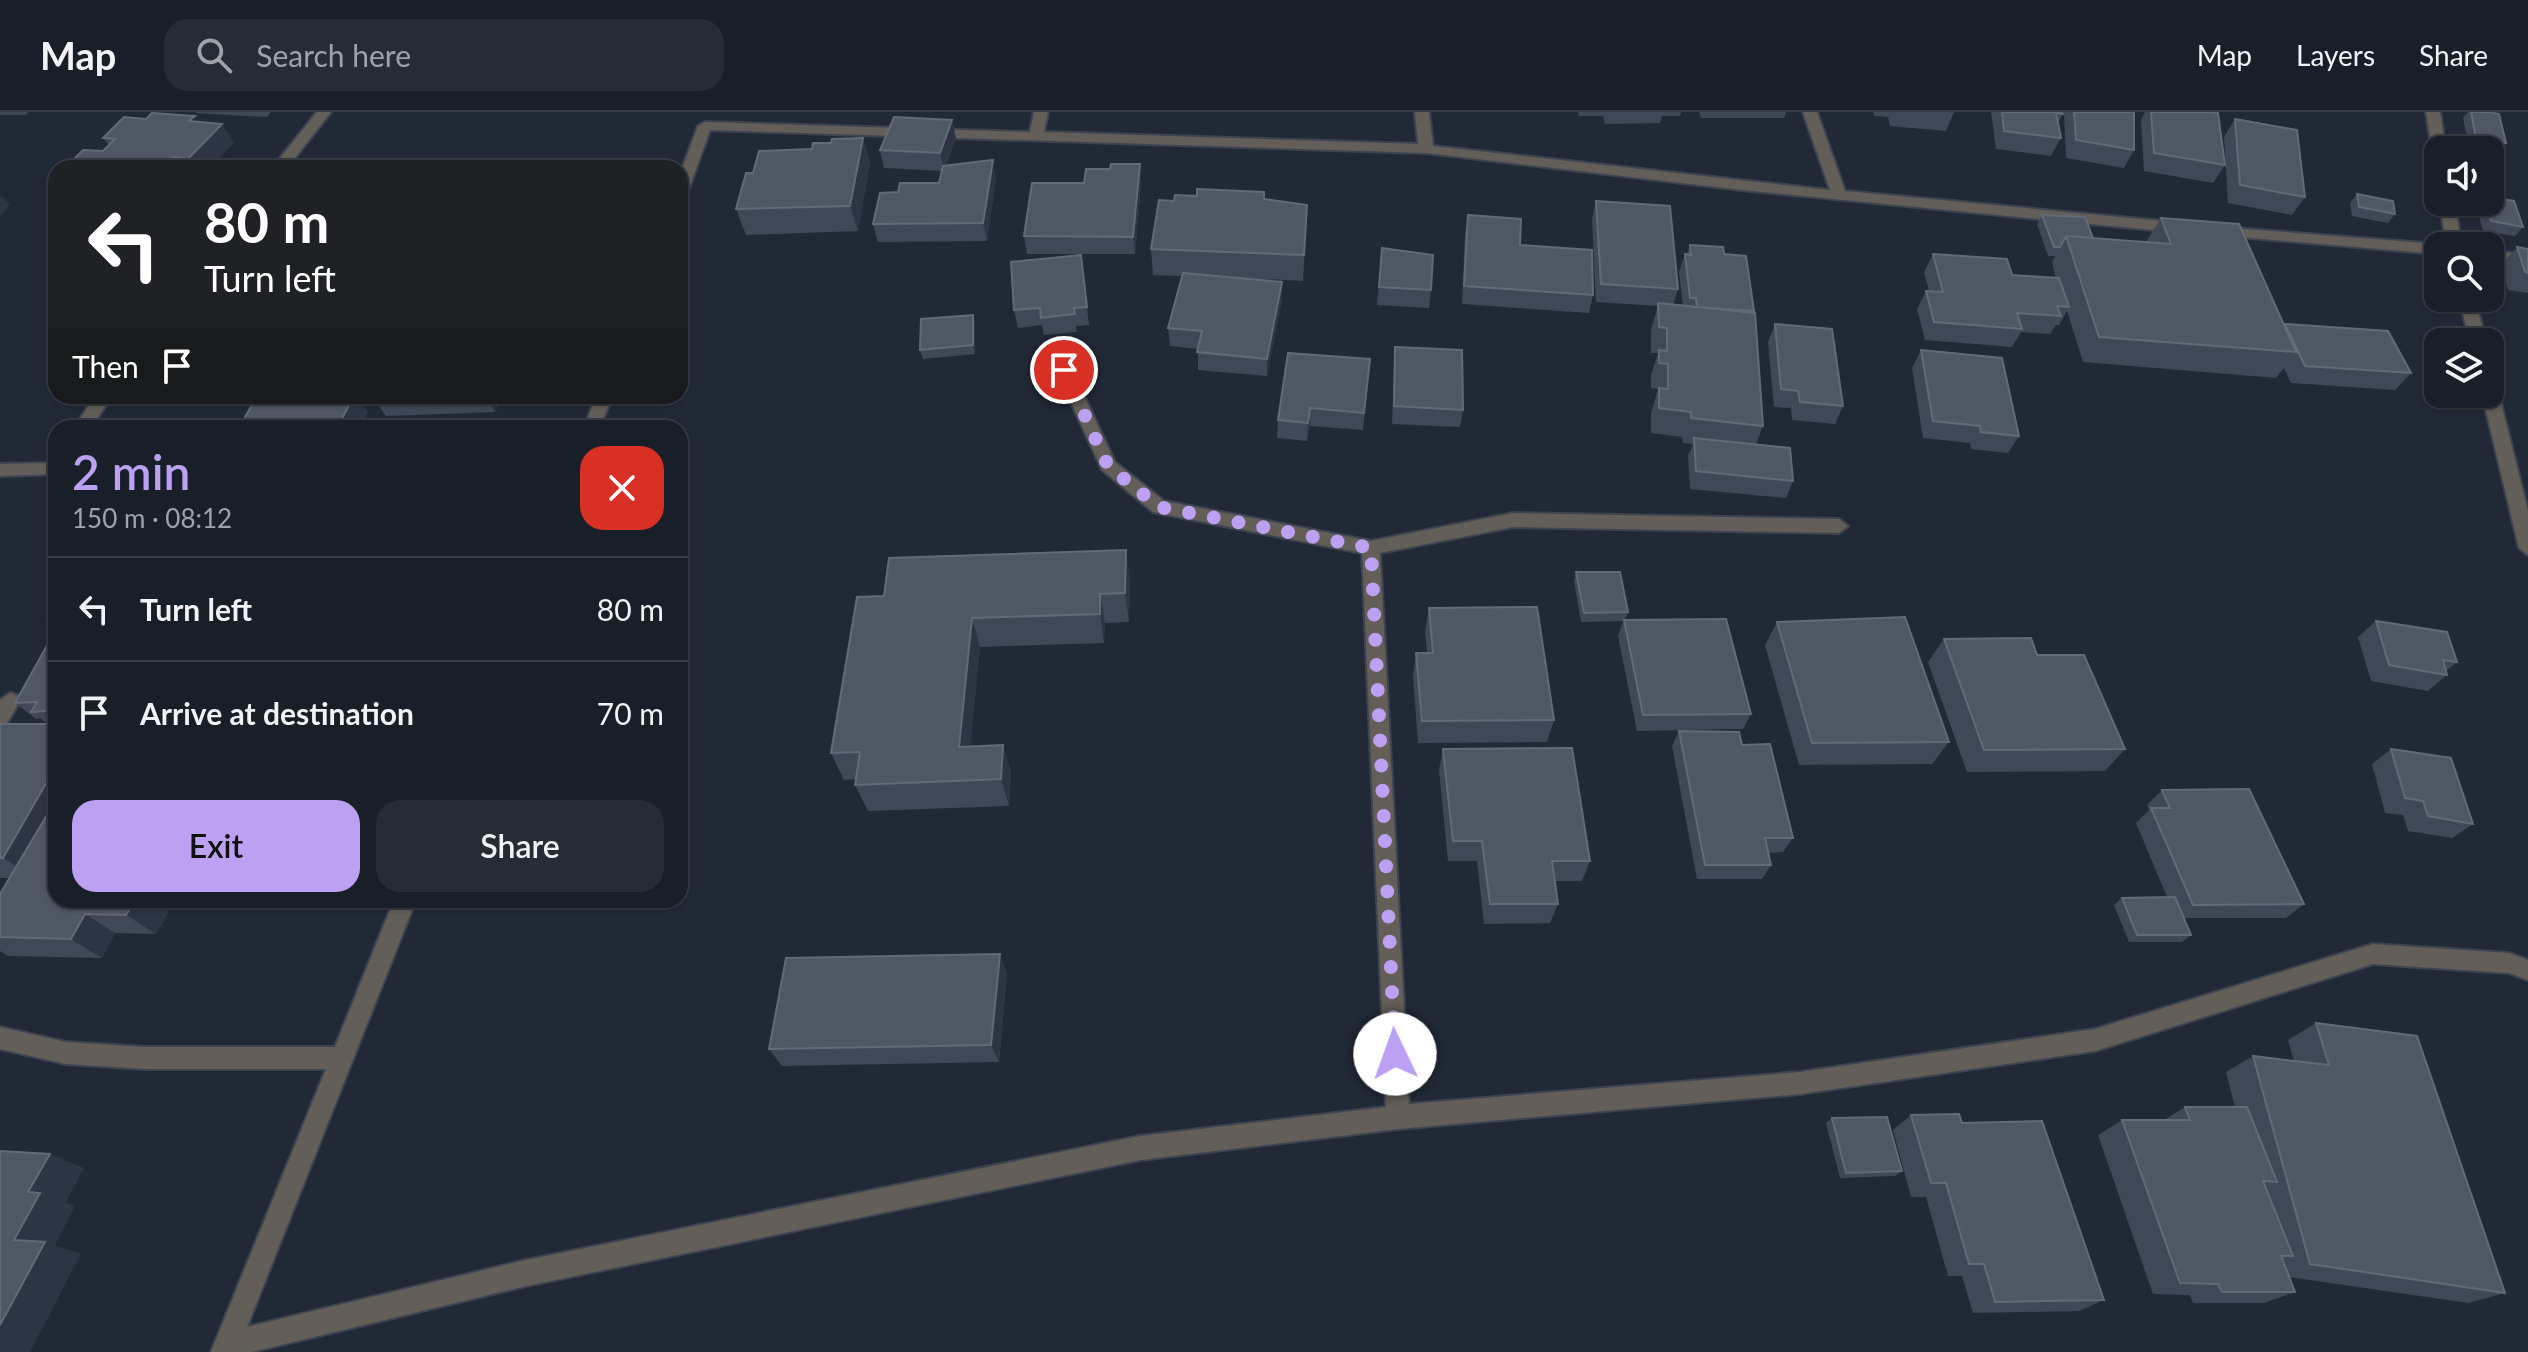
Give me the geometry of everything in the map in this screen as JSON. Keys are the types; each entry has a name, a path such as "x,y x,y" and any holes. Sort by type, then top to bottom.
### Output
{"street":[{"path":"285,160 324,112"},
{"path":"1037,134 1041,112"},
{"path":"1422,112 1426,149"},
{"path":"1810,112 1839,196"},
{"path":"2433,112 2437,136"},
{"path":"688,173 708,119 1426,149 1839,196 2424,248"},
{"path":"2504,257 2528,260"},
{"path":"1064,370 1108,466 1159,507 1371,548 1513,520 1839,526"},
{"path":"2494,408 2528,548"},
{"path":"0,470 48,469"},
{"path":"1371,548 1398,1117"},
{"path":"225,1349 402,908"},
{"path":"225,1349 526,1273 1140,1148 1398,1117 1800,1083 2095,1040 2373,954 2509,963 2528,970"},
{"path":"0,1038 66,1053 145,1058 341,1058"}],"building":[{"path":"2002,112 2062,112 2056,113 2061,138 2004,131"},
{"path":"2074,112 2134,112 2134,150 2076,140"},
{"path":"2151,112 2218,113 2225,165 2154,153"},
{"path":"2471,112 2499,114 2506,143 2504,136 2476,136"},
{"path":"152,113 195,116 189,121 222,124 188,159 73,160 83,150 103,151 115,139 103,138 124,117 146,119"},
{"path":"894,117 952,120 940,153 880,150"},
{"path":"2235,119 2297,130 2305,197 2240,185"},
{"path":"863,138 850,206 736,209 746,173 753,173 759,151 812,149 813,143"},
{"path":"993,160 983,223 873,224 880,193 898,192 900,183 939,183 943,166"},
{"path":"1111,164 1140,164 1133,237 1024,236 1032,183 1084,183 1086,169 1110,169"},
{"path":"1197,189 1264,192 1264,199 1307,205 1304,255 1151,249 1159,200 1174,201 1175,195 1197,196"},
{"path":"2357,194 2393,201 2395,214 2359,207"},
{"path":"2504,199 2514,201 2523,227 2491,221 2489,216 2504,216"},
{"path":"1596,201 1670,206 1678,289 1601,284"},
{"path":"1468,215 1521,219 1520,245 1592,250 1593,295 1464,286"},
{"path":"2042,215 2085,217 2093,238 2066,236 2060,247 2054,247"},
{"path":"2161,218 2239,224 2296,352 2099,337 2066,236 2171,244"},
{"path":"1690,245 1723,247 1724,254 1746,256 1754,311 1697,307 1696,298 1690,298 1685,254 1691,255"},
{"path":"2517,247 2528,249 2528,273 2525,272"},
{"path":"1382,248 1433,255 1431,290 1379,287"},
{"path":"1933,254 2007,259 2012,275 2059,278 2069,307 2057,306 2061,316 2017,313 2022,329 1934,322 1926,291 1943,292"},
{"path":"1081,255 1087,307 1074,308 1075,314 1041,318 1040,308 1014,310 1011,262"},
{"path":"1183,273 1282,282 1267,359 1197,352 1202,331 1168,328"},
{"path":"1658,303 1755,313 1763,426 1691,418 1691,412 1659,408 1659,388 1668,389 1668,364 1659,363 1659,350 1667,351 1667,328 1659,327"},
{"path":"973,315 973,345 920,350 921,319"},
{"path":"1775,324 1832,329 1843,406 1800,402 1798,391 1781,389"},
{"path":"2285,324 2388,331 2411,373 2305,366"},
{"path":"1395,347 1462,350 1463,410 1394,406"},
{"path":"1921,350 2002,358 2019,436 1981,432 1980,426 1933,421"},
{"path":"1288,353 1370,359 1364,413 1310,408 1308,423 1278,420"},
{"path":"252,404 350,404 341,420 244,420"},
{"path":"1694,438 1790,448 1793,481 1696,471"},
{"path":"1126,550 1125,593 1100,594 1100,614 972,618 959,747 1003,745 1001,779 855,785 860,752 831,753 857,597 884,596 889,558"},
{"path":"1576,572 1620,572 1628,612 1584,613"},
{"path":"1537,607 1554,720 1422,721 1416,653 1433,653 1429,608"},
{"path":"1905,617 1949,742 1812,743 1777,622"},
{"path":"1726,619 1751,714 1643,715 1624,620"},
{"path":"2376,621 2447,632 2457,662 2443,660 2447,675 2389,665"},
{"path":"2031,638 2037,655 2084,655 2125,749 1984,750 1944,639"},
{"path":"48,643 48,711 31,712 37,702 15,703"},
{"path":"0,724 48,724 48,780 3,858 0,858"},
{"path":"1679,731 1739,732 1742,745 1770,744 1793,838 1765,838 1771,865 1705,865"},
{"path":"1572,748 1590,861 1552,861 1558,904 1490,904 1482,841 1453,841 1443,749"},
{"path":"2391,749 2451,758 2473,824 2428,816 2423,801 2405,798"},
{"path":"2249,789 2304,904 2193,905 2151,808 2170,808 2162,790"},
{"path":"48,813 48,908 130,908 126,915 85,914 71,939 0,937 0,894"},
{"path":"2175,897 2191,935 2137,935 2122,898"},
{"path":"1000,954 991,1045 769,1049 786,958"},
{"path":"2316,1023 2417,1036 2505,1293 2310,1264 2253,1056 2329,1065"},
{"path":"2185,1107 2247,1107 2277,1182 2263,1181 2293,1256 2281,1256 2295,1292 2222,1292 2218,1284 2180,1283 2122,1120 2190,1120"},
{"path":"1959,1114 1962,1123 2042,1121 2104,1300 1995,1302 1984,1264 1969,1264 1946,1183 1931,1183 1911,1115"},
{"path":"1887,1117 1902,1171 1846,1173 1832,1118"},
{"path":"0,1151 50,1154 28,1192 40,1193 14,1240 45,1242 0,1325"}],"route":[{"path":"1064,370 1108,466 1159,507 1371,548 1395,1054"}]}
